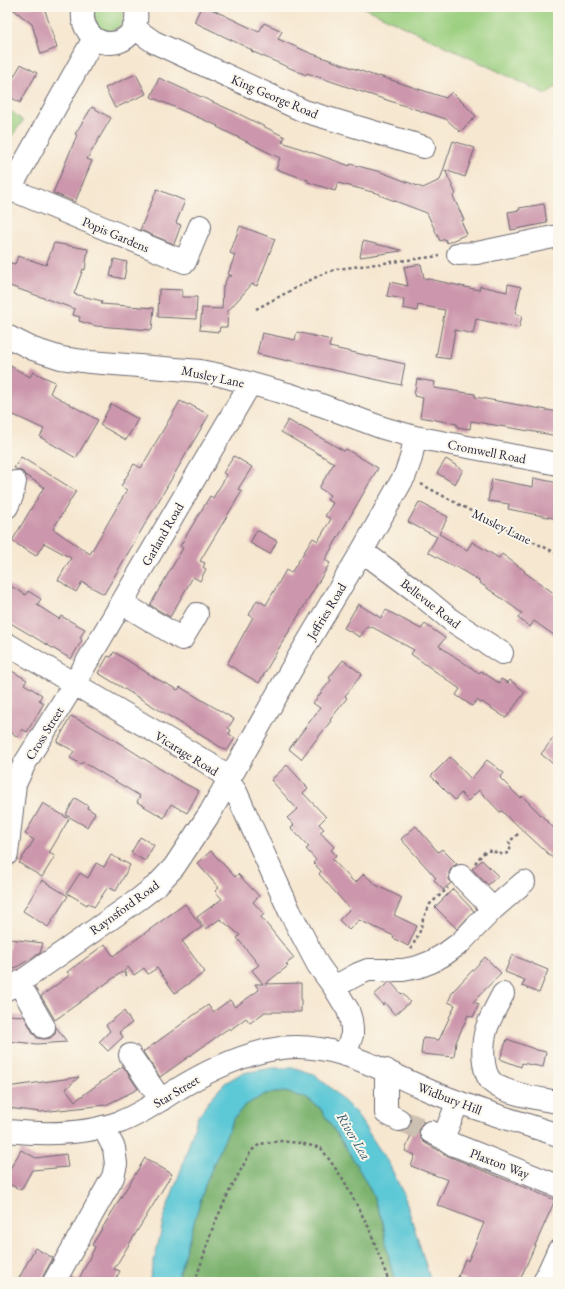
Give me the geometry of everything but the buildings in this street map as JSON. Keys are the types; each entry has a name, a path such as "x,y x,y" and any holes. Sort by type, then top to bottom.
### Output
{"street":[{"path":"84,7 82,17 88,32 94,38 102,42 111,43 128,36 134,28 137,21 137,12 135,7"},
{"name":"King George Road","path":"134,28 154,42 304,111 424,147"},
{"path":"8,191 94,38"},
{"name":"Popis Gardens","path":"8,191 185,262 200,226"},
{"path":"458,254 477,253 558,236"},
{"name":"Musley Lane","path":"7,336 33,348 61,358 90,362 200,371 248,383 321,405 382,428 415,437"},
{"name":"Garland Road","path":"74,684 246,391 248,383"},
{"name":"Cromwell Road","path":"415,437 558,464"},
{"name":"Jeffries Road","path":"228,780 362,551 404,475 411,458 415,437"},
{"path":"7,507 12,496 14,482"},
{"name":"Bellevue Road","path":"362,551 416,591 451,620 502,653"},
{"path":"122,603 182,639 197,614"},
{"name":"Vicarage Road","path":"7,644 208,763 228,780 243,807 290,912 318,964 348,1010 351,1020 352,1035 345,1055"},
{"name":"Cross Street","path":"7,854 15,784 25,763 74,684"},
{"name":"Raynsford Road","path":"13,986 140,899 157,885 174,867 210,813 228,780"},
{"path":"461,876 493,909"},
{"path":"334,987 368,970 403,970 431,962 445,954 460,942 493,909 524,882"},
{"path":"13,986 44,1027"},
{"path":"503,994 486,1029 484,1042 485,1069 489,1078 493,1083 514,1093 558,1102"},
{"name":"Star Street","path":"7,1131 34,1134 80,1132 121,1122 138,1114 205,1074 229,1063 267,1050 302,1047 320,1049 345,1055"},
{"path":"130,1055 161,1100"},
{"name":"Widbury Hill","path":"345,1055 386,1070 419,1086 458,1102 558,1135"},
{"path":"386,1070 386,1113 399,1120"},
{"name":"Plaxton Way","path":"458,1102 437,1135 454,1145 558,1186"},
{"path":"54,1282 113,1177 116,1164 114,1148 103,1127"},
{"path":"544,1282 558,1251"}],"path":[{"path":"256,309 320,275 337,269 458,254"},
{"name":"Musley Lane","path":"404,475 473,512 558,554"},
{"path":"195,1282 213,1228 229,1192 251,1151 260,1144 279,1141 300,1143 321,1148 343,1179 369,1228 389,1282"}],"green space":[{"path":"95,7 122,7 124,16 122,22 118,27 112,30 106,31 101,29 96,24 93,11"},
{"path":"363,7 558,7 558,85 546,94"},
{"path":"7,108 23,121 7,142"},
{"path":"285,1092 304,1097 320,1108 352,1157 371,1191 383,1223 390,1264 395,1282 176,1282 206,1182 233,1120 244,1106 265,1094"}],"water":[{"name":"River Lea","path":"273,1068 295,1068 314,1074 332,1089 355,1112 389,1164 404,1195 431,1282 395,1282 390,1264 383,1222 371,1191 352,1157 320,1108 304,1097 285,1092 265,1094 244,1106 233,1120 206,1182 176,1282 149,1282 166,1210 182,1167 197,1118 212,1097 225,1083 242,1073"}],"tunnel":[{"path":"399,1120 431,1132"}]}
